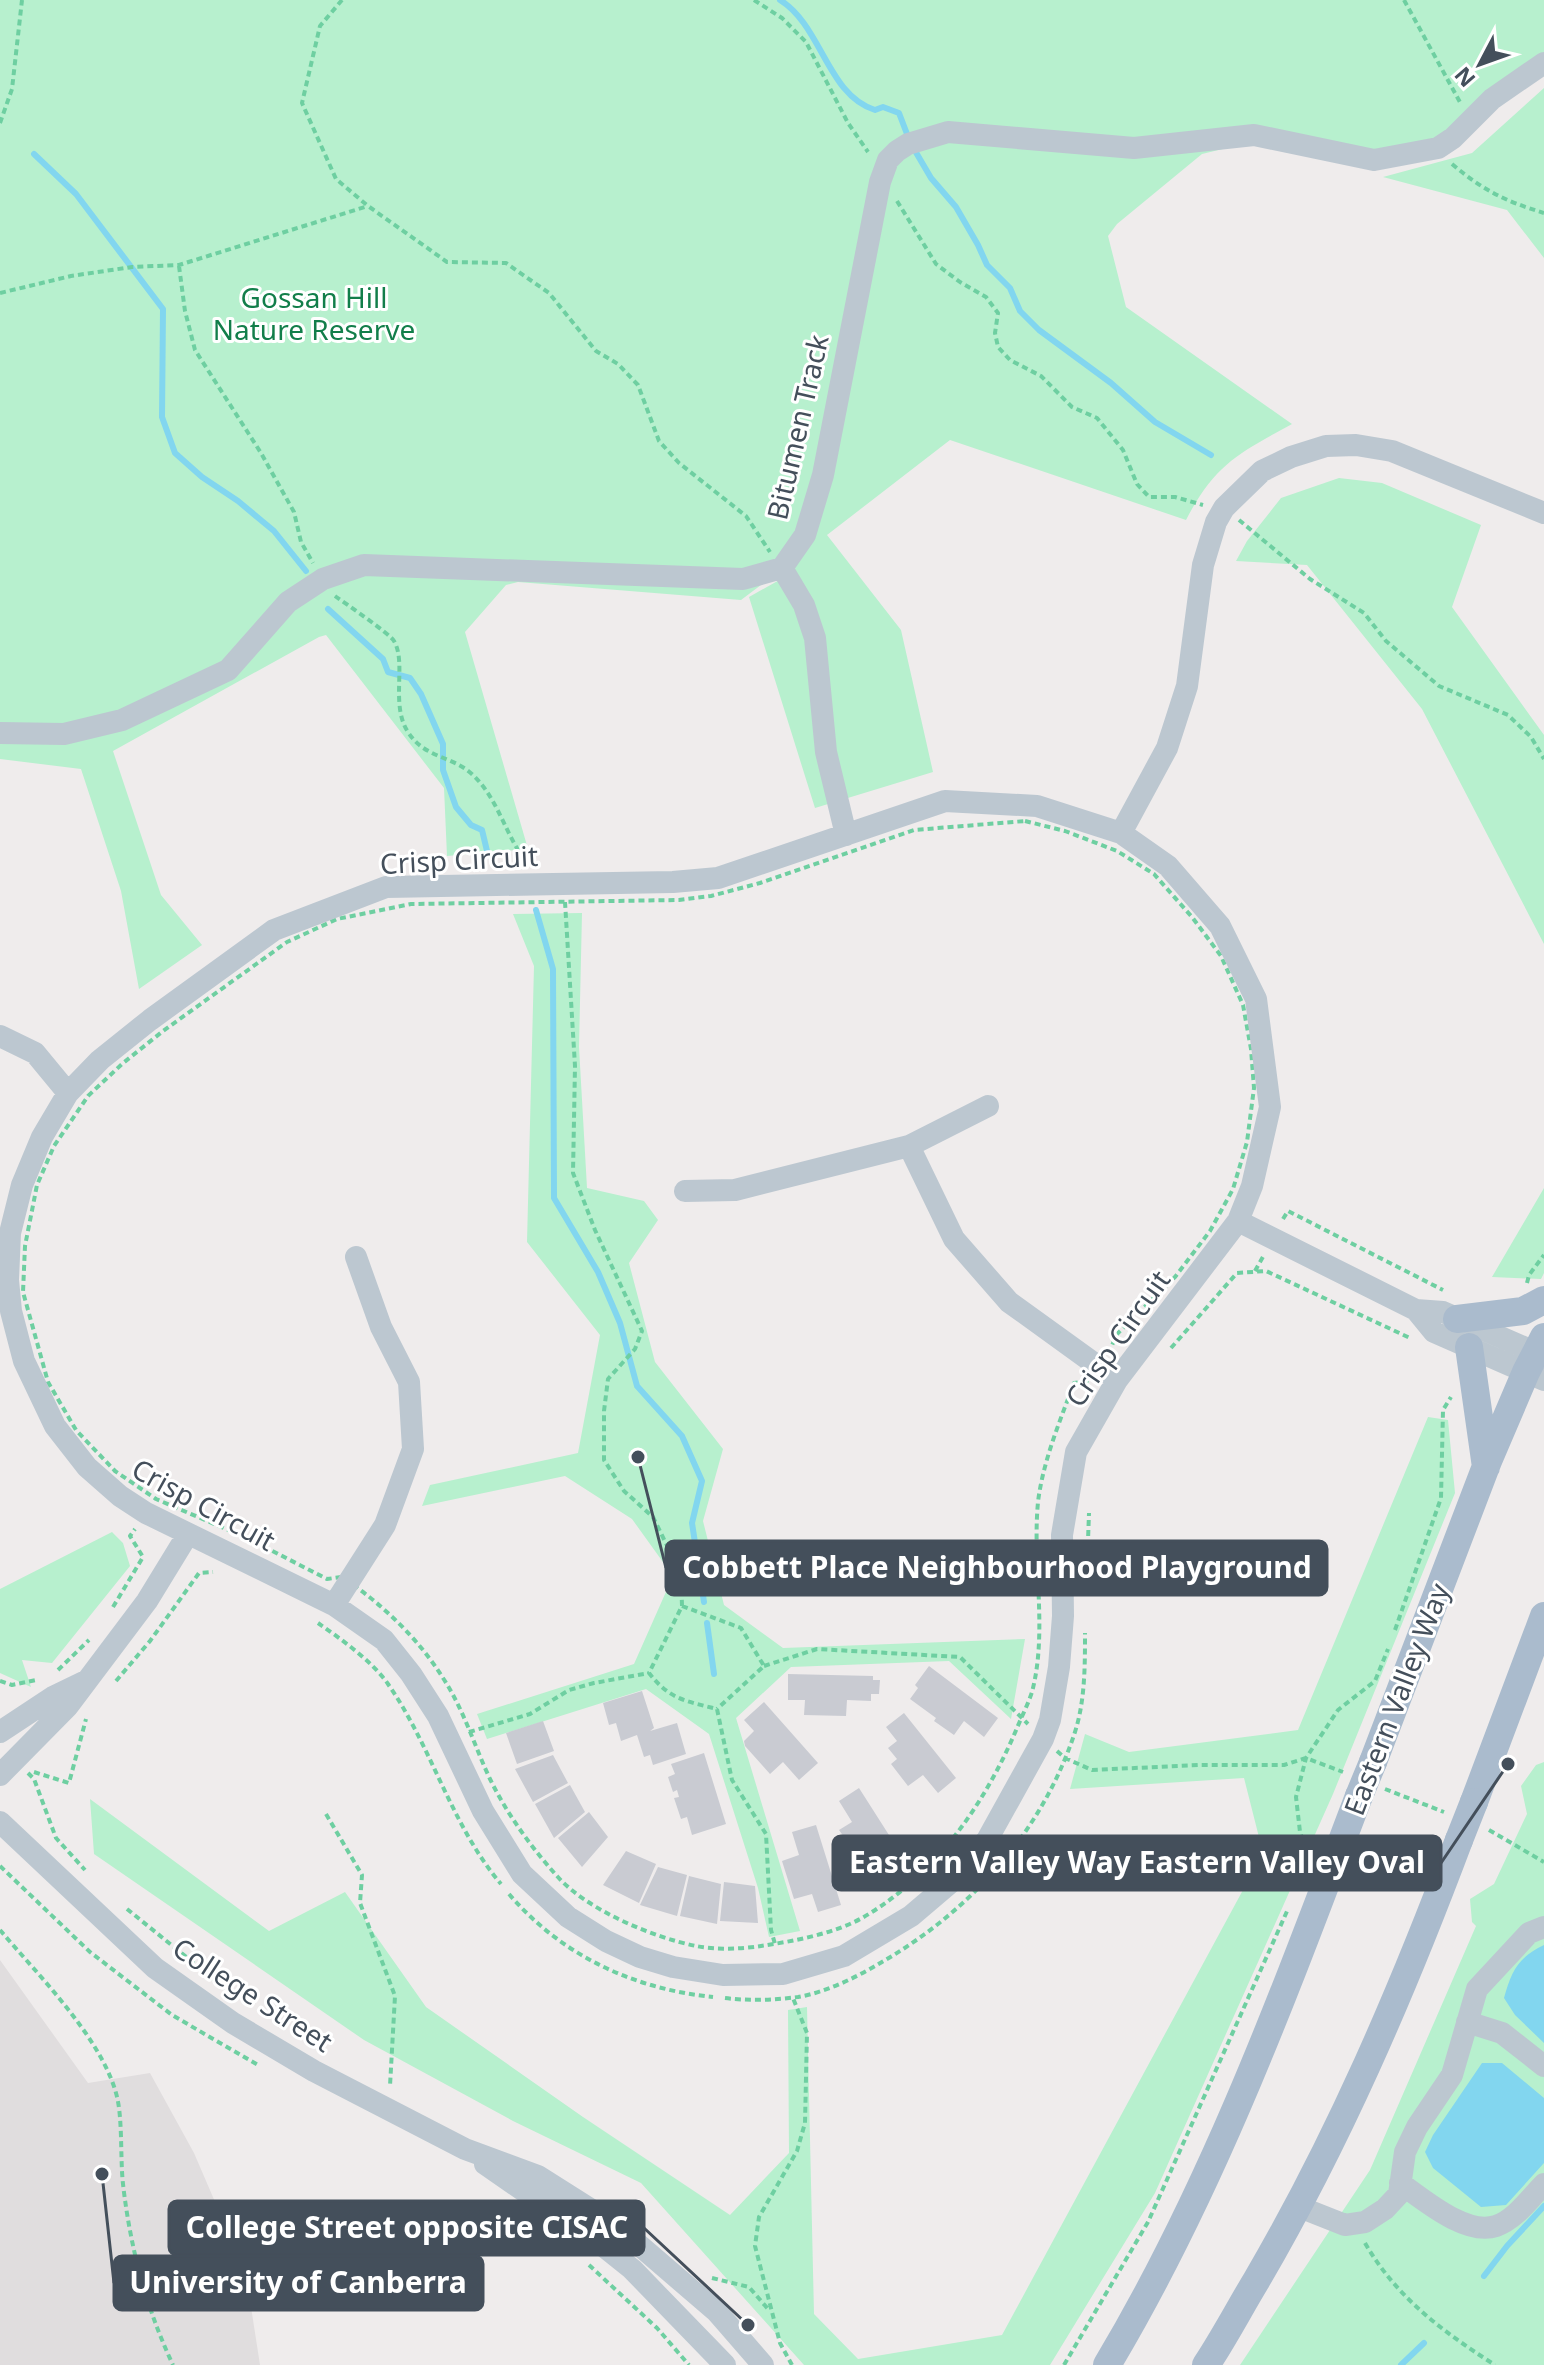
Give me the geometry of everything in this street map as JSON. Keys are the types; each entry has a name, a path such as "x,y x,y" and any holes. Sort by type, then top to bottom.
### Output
{"main road":[{"path":"1457,1319 1523,1311 1534,1295"},
{"path":"1469,1347 1486,1468"},
{"name":"Eastern Valley Way","path":"1107,2365 1185,2226 1246,2089 1486,1468 1539,1359"},
{"path":"1206,2365 1335,2134 1388,2019 1544,1616"}],"street":[{"path":"888,160 908,144 948,132 1134,148 1254,135 1374,160 1438,148 1453,138 1492,99 1544,63"},
{"name":"Bitumen Track","path":"782,568 805,535 823,475 880,182 888,160"},
{"path":"1121,833 1167,748 1187,686 1203,565 1216,522 1224,508 1262,471 1326,446 1356,445 1392,451 1544,513"},
{"path":"0,733 64,734 122,720 228,670 288,602 320,580 364,565 743,579 782,568 804,605 815,638 826,752 846,835"},
{"name":"Crisp Circuit","path":"945,801 1037,806 1121,833 1168,866 1220,926 1256,999 1270,1107 1252,1186 1238,1221 1117,1380 1076,1452 1062,1535 1063,1616 1059,1667 1050,1720 1043,1739 987,1840 951,1882 911,1916 844,1956 783,1974 723,1975 673,1967 640,1957 606,1941 568,1917 522,1874 483,1811 438,1716 384,1640 334,1605 188,1534 151,1506 120,1496 87,1467 55,1426 5,1312 10,1233 22,1185 42,1137 68,1093 100,1060 274,930 386,887 673,882 718,878 945,801"},
{"path":"0,1036 35,1053 68,1093"},
{"path":"685,1191 735,1190 909,1146 988,1106"},
{"path":"909,1146 954,1239 1009,1302 1117,1380"},
{"path":"1238,1221 1416,1310 1443,1312 1539,1359"},
{"path":"334,1605 385,1525 413,1449 409,1382 381,1327 356,1257"},
{"path":"1416,1310 1434,1332 1469,1347 1539,1359"},
{"path":"0,1775 68,1706 147,1601 188,1534"},
{"path":"0,1732 53,1697 85,1682"},
{"name":"College Street","path":"0,1822 155,1968 233,2023 314,2071 465,2149 538,2176 617,2226 717,2312 763,2365"},
{"path":"1297,2206 1345,2225 1354,2224 1365,2222 1385,2209 1399,2194 1405,2152 1417,2127 1452,2075 1477,1989 1529,1933 1544,1927"},
{"path":"1467,2022 1502,2033 1544,2066"},
{"name":"College Street","path":"465,2149 632,2269 725,2365"},
{"path":"1400,2183 1475,2228 1497,2225 1507,2219 1544,2184"}],"path":[{"path":"0,123 12,89 22,0"},
{"path":"342,0 320,26 302,103 336,179 368,206 447,262 506,263 549,293 596,351 618,364 638,385 659,441 679,463 746,516 782,568"},
{"path":"754,0 782,18 806,42 862,144 869,154 888,160"},
{"path":"1404,0 1469,120"},
{"path":"1438,148 1474,183 1505,201 1544,213"},
{"path":"896,201 911,220 936,264 986,297 998,313 995,333 998,347 1010,360 1041,376 1072,407 1097,418 1123,450 1137,484 1149,497 1175,497 1195,505 1224,508 1310,579 1364,613 1386,641 1439,686 1508,715 1531,737 1544,759"},
{"path":"0,293 71,276 132,267 179,265 368,206"},
{"path":"179,265 185,311 195,350 294,512 301,542 320,580 394,641 398,662 398,700 405,727 415,742 436,757 470,772 491,795 516,849 543,885 565,897 575,1066 573,1173 595,1230 642,1331 632,1351 608,1379 604,1411 604,1460 624,1491 653,1517 681,1574 682,1606 649,1673"},
{"path":"1025,821 1065,831 1117,851 1154,874 1221,956 1243,1005 1254,1088 1247,1142 1233,1189 1210,1231 1175,1277 1117,1334 1087,1381 1074,1383 1048,1456 1038,1500 1039,1652 1032,1693 1001,1766 964,1827 908,1884 861,1918 819,1934 775,1944 747,1948 698,1947 645,1931 595,1905 560,1879 525,1836 491,1780 444,1679 424,1650 366,1593 342,1577 327,1579 247,1538 151,1506 76,1430 48,1382 23,1292 25,1246 37,1185 54,1146 88,1096 163,1031 287,942 337,919 411,904 565,901 679,900 711,896 760,883 914,830 1025,821"},
{"path":"1255,1271 1288,1211 1447,1292"},
{"path":"1534,1295 1529,1275 1544,1255"},
{"path":"1166,1354 1237,1273 1255,1271 1266,1271 1419,1342"},
{"path":"1316,1850 1311,1860 1300,1832 1296,1797 1306,1758 1338,1710 1375,1681 1381,1667 1441,1498 1443,1410 1458,1390"},
{"path":"1086,1600 1091,1502"},
{"path":"110,1611 143,1557 130,1536 151,1506"},
{"path":"113,1684 150,1641 199,1573 212,1571 222,1576"},
{"path":"682,1606 741,1628 764,1666"},
{"path":"310,1619 342,1642 386,1681 422,1742 447,1798 481,1860 531,1920 585,1960 679,1993 732,1999 792,1997 840,1983 864,1973 920,1940 963,1905 1012,1851 1040,1809 1065,1758 1075,1733 1085,1676 1085,1622"},
{"path":"0,1681 12,1685 49,1678 93,1637"},
{"path":"717,1709 764,1666 817,1649 960,1657 1065,1758 1092,1770 1284,1765 1306,1758 1492,1831 1544,1862"},
{"path":"448,1739 530,1714 569,1690 649,1673"},
{"path":"649,1673 662,1690 675,1699 717,1709"},
{"path":"717,1709 732,1780 766,1834 771,1930 775,1944"},
{"path":"87,1873 56,1838 32,1777 35,1772 69,1783 89,1711"},
{"path":"326,1814 362,1875 360,1903 395,1996 390,2086 377,2081"},
{"path":"1064,2365 1148,2222 1291,1902"},
{"path":"120,1904 241,2002"},
{"path":"0,1930 67,2008 100,2056 117,2094 130,2236 156,2329 173,2365"},
{"path":"783,1974 807,2033 805,2123 797,2151 759,2217 755,2246 780,2343 792,2365"},
{"path":"1354,2224 1379,2268 1414,2307 1460,2343 1495,2365"},
{"path":"711,2278 749,2287 770,2310"}],"shaded area":[{"path":"0,1960 88,2083 150,2073 194,2153 231,2239 249,2294 260,2365 0,2365"}],"green space":[{"name":"Gossan Hill Nature Reserve","path":"0,0 1544,0 1544,69 1453,138 1374,160 1268,138 1202,154 1117,224 1108,236 1126,307 1292,424 1230,462 1207,485 1186,520 950,440 827,535 901,630 933,772 815,808 749,597 790,574 800,556 741,600 518,582 506,585 465,632 528,849 447,856 444,788 326,635 319,637 113,751 161,895 202,945 139,989 121,891 81,769 0,759"},
{"path":"1544,88 1544,258 1507,210 1383,177 1472,153"},
{"path":"1339,478 1382,483 1481,525 1452,607 1544,735 1544,944 1422,709 1307,565 1236,561 1247,541 1281,498"},
{"path":"582,913 579,1047 587,1188 644,1201 658,1220 629,1263 655,1362 723,1449 703,1521 724,1605 783,1648 1025,1639 1011,1719 949,1661 791,1667 736,1718 800,1931 769,1937 758,1888 709,1734 646,1689 487,1739 477,1714 634,1664 673,1576 632,1519 565,1476 422,1506 430,1485 578,1453 600,1335 527,1242 534,966 513,914"},
{"path":"1544,1188 1544,1273 1541,1279 1492,1277"},
{"path":"1428,1417 1448,1420 1455,1493 1333,1794 1155,2193 1050,2365 804,2365 641,2183 513,2121 364,2040 94,1854 90,1799 269,1931 345,1892 426,2007 730,2215 789,2153 788,2010 807,2007 814,2314 858,2359 1002,2335 1263,1853 1244,1778 1070,1789 1085,1734 1129,1752 1298,1730"},
{"path":"112,1532 123,1543 130,1566 52,1663 22,1660 31,1687 0,1673 0,1589"},
{"path":"1544,1762 1544,2365 1240,2365 1370,2170 1476,1926 1472,1922 1470,1899 1494,1884 1527,1814 1521,1786 1536,1765"}],"water":[{"path":"1544,1945 1544,2043 1515,2015 1504,1998 1517,1966"},
{"path":"1482,2063 1502,2063 1544,2098 1544,2163 1506,2205 1481,2207 1433,2168 1425,2152 1433,2135"}],"building":[{"path":"929,1666 998,1718 984,1737 964,1721 954,1735 910,1699 918,1688 915,1685"},
{"path":"788,1674 873,1676 873,1680 880,1680 879,1694 871,1694 871,1701 847,1700 846,1716 804,1715 805,1700 788,1700"},
{"path":"642,1691 654,1728 650,1731 677,1723 686,1754 653,1765 650,1755 644,1757 637,1735 621,1741 616,1723 609,1725 603,1703"},
{"path":"764,1702 818,1763 799,1780 783,1762 770,1774 745,1746 744,1741 754,1731 744,1720"},
{"path":"904,1713 956,1778 938,1793 923,1775 908,1786 891,1764 897,1759 888,1748 897,1741 886,1727"},
{"path":"543,1721 554,1751 517,1764 506,1733"},
{"path":"704,1753 726,1824 692,1835 687,1817 681,1819 674,1798 679,1797 677,1790 673,1792 668,1777 675,1774 671,1764"},
{"path":"553,1755 568,1783 533,1802 515,1769"},
{"path":"570,1785 585,1812 554,1838 535,1804"},
{"path":"859,1788 903,1857 885,1869 875,1854 862,1862 839,1830 852,1822 839,1801"},
{"path":"589,1812 608,1837 582,1867 558,1838"},
{"path":"816,1825 841,1905 818,1912 812,1894 794,1899 782,1861 799,1855 792,1832"},
{"path":"626,1851 656,1864 639,1903 603,1885"},
{"path":"658,1867 687,1875 677,1916 640,1905"},
{"path":"689,1876 721,1884 717,1924 680,1916"},
{"path":"724,1882 755,1886 758,1923 720,1921"}],"waterway":[{"path":"780,0 806,26 846,90 859,102 875,110 883,107 899,113 907,134"},
{"path":"914,149 931,178 956,207 987,265 1010,288 1020,311 1039,330 1111,383 1155,422 1211,455"},
{"path":"34,154 76,194 163,309 162,417 175,453 274,531 306,571"},
{"path":"328,609 383,659 388,672 410,678 421,694 443,744 443,770 456,807 471,825 482,830 487,851"},
{"path":"536,910 553,969 554,1198 598,1272 620,1323 637,1386 682,1436 702,1481 692,1523 704,1602"},
{"path":"707,1623 714,1674"},
{"path":"1484,2276 1544,2206"},
{"path":"1401,2365 1424,2343"}],"place":[{"name":"Cobbett Place Neighbourhood Playground","path":"638,1457"},
{"name":"Eastern Valley Way Eastern Valley Oval","path":"1508,1764"},
{"name":"University of Canberra","path":"102,2174"},
{"name":"College Street opposite CISAC","path":"748,2325"}]}
